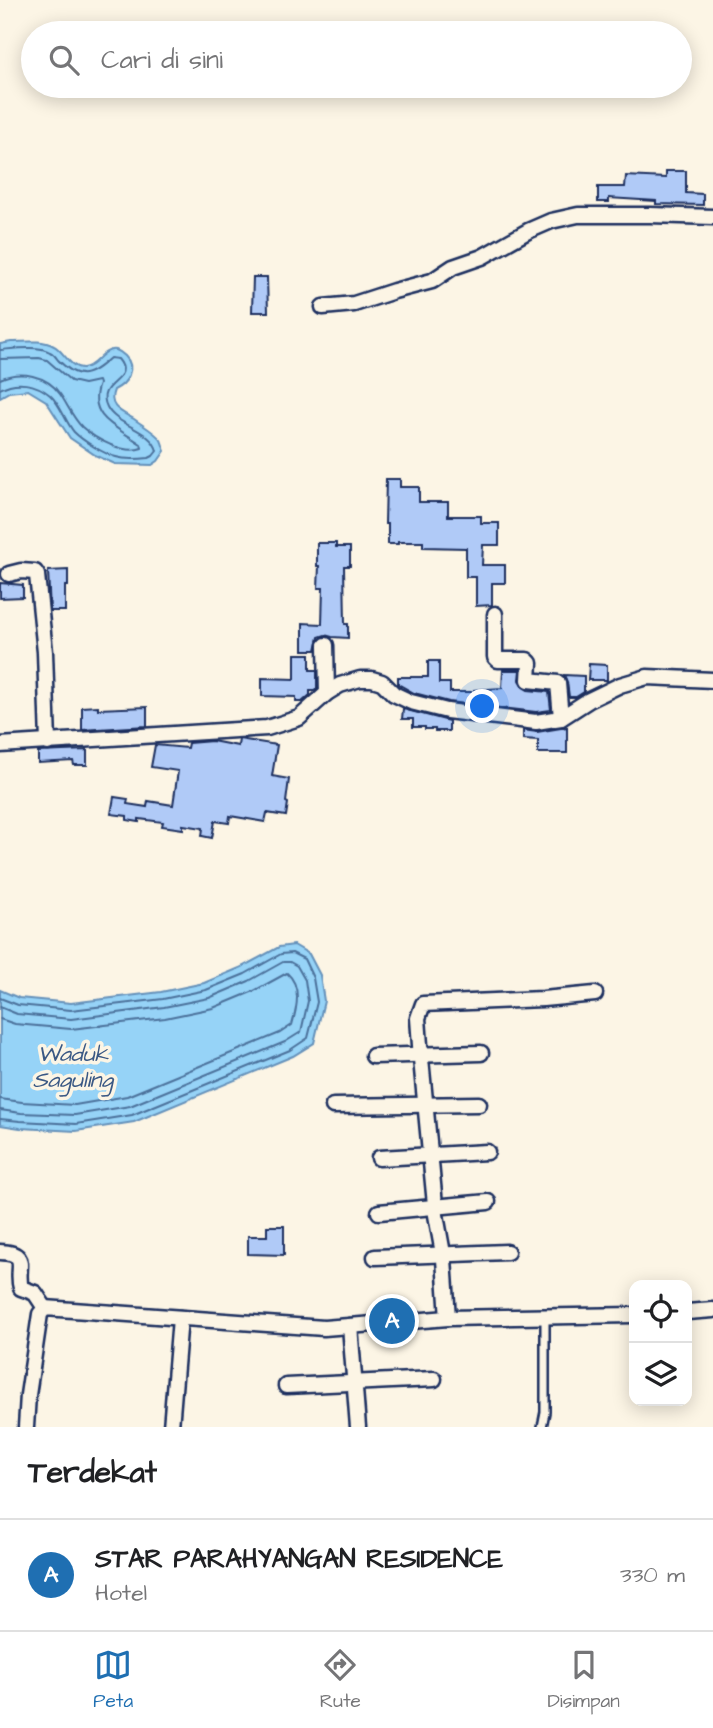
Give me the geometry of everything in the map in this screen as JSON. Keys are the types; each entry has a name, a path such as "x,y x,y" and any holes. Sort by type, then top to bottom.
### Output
{"street":[{"path":"323,307 354,304 432,281 453,267 482,257 551,221 578,215 713,218"},
{"path":"9,574 30,570 37,576 45,652 48,743"},
{"path":"495,614 495,657 505,661 527,660 530,663 529,680 558,682 561,718"},
{"path":"326,645 327,693"},
{"path":"0,745 267,728 299,718 327,693 349,681 360,679 382,682 394,694 411,702 447,711 536,722 561,718 620,685 647,677 713,680"},
{"path":"449,1318 420,1054 418,1018 423,1004 595,994"},
{"path":"373,1056 481,1053"},
{"path":"333,1106 479,1104"},
{"path":"379,1158 487,1152"},
{"path":"379,1212 488,1202"},
{"path":"0,1252 14,1254 19,1258 21,1289 35,1293 45,1308"},
{"path":"375,1257 508,1252"},
{"path":"45,1308 324,1328 449,1318 629,1315"},
{"path":"26,1427 40,1314 45,1308"},
{"path":"692,1312 713,1310"},
{"path":"170,1427 180,1318"},
{"path":"350,1326 358,1427"},
{"path":"286,1386 434,1379"}],"lane":[{"path":"542,1427 545,1412 545,1317"}],"water":[{"path":"44,342 57,348 78,368 88,367 111,350 123,354 129,361 129,375 123,384 114,390 112,401 121,411 161,440 165,451 158,461 152,465 115,464 95,455 70,438 46,401 28,390 9,392 0,397 0,344"},
{"name":"Waduk Saguling","path":"294,945 309,954 320,975 324,1001 314,1043 293,1056 134,1122 76,1131 0,1125 0,990 19,998 71,1003 161,992 204,983 279,947"}],"building":[{"path":"666,171 686,171 686,193 703,194 703,205 656,204 656,201 609,198 609,202 598,202 598,187 625,187 626,176 666,178"},
{"path":"253,277 267,277 268,312 252,312"},
{"path":"386,479 400,479 400,487 419,487 419,502 448,502 448,516 481,516 481,523 499,523 499,545 483,545 482,565 505,565 505,583 492,583 492,605 476,606 476,577 466,577 466,548 423,547 423,542 388,544 388,524 385,524"},
{"path":"317,543 336,543 336,547 350,547 350,566 344,566 345,624 348,624 348,638 325,635 319,637 316,650 303,650 303,623 322,624 323,588 318,588"},
{"path":"68,570 65,611 50,611 48,571"},
{"path":"0,583 23,585 23,597 0,598"},
{"path":"295,654 310,654 310,670 317,670 317,689 310,691 310,695 302,702 296,702 296,697 262,696 262,678 295,679"},
{"path":"428,661 439,661 439,683 450,683 450,692 502,688 503,670 520,670 519,680 523,687 549,692 551,710 536,712 449,702 414,693 398,684 398,677 428,677"},
{"path":"589,664 607,665 607,680 588,680"},
{"path":"564,675 584,676 584,692 576,697 569,697"},
{"path":"98,706 98,709 147,707 147,726 82,730 82,707"},
{"path":"403,709 449,721 449,731 413,727 413,719 402,719"},
{"path":"567,727 567,753 538,753 538,740 523,739 523,730 537,732"},
{"path":"239,739 277,745 272,776 289,779 286,816 267,813 265,822 230,816 229,823 215,821 212,838 202,836 203,828 162,826 163,822 139,819 139,822 127,820 127,816 111,814 114,797 128,799 127,804 147,807 148,801 173,805 178,771 151,767 155,745 187,748 188,743 212,741 238,746"},
{"path":"87,750 87,765 74,765 73,761 38,763 38,752"},
{"path":"267,1226 284,1226 284,1255 248,1254 248,1236 267,1236"}],"place":[{"name":"STAR PARAHYANGAN RESIDENCE","path":"392,1321"}]}
